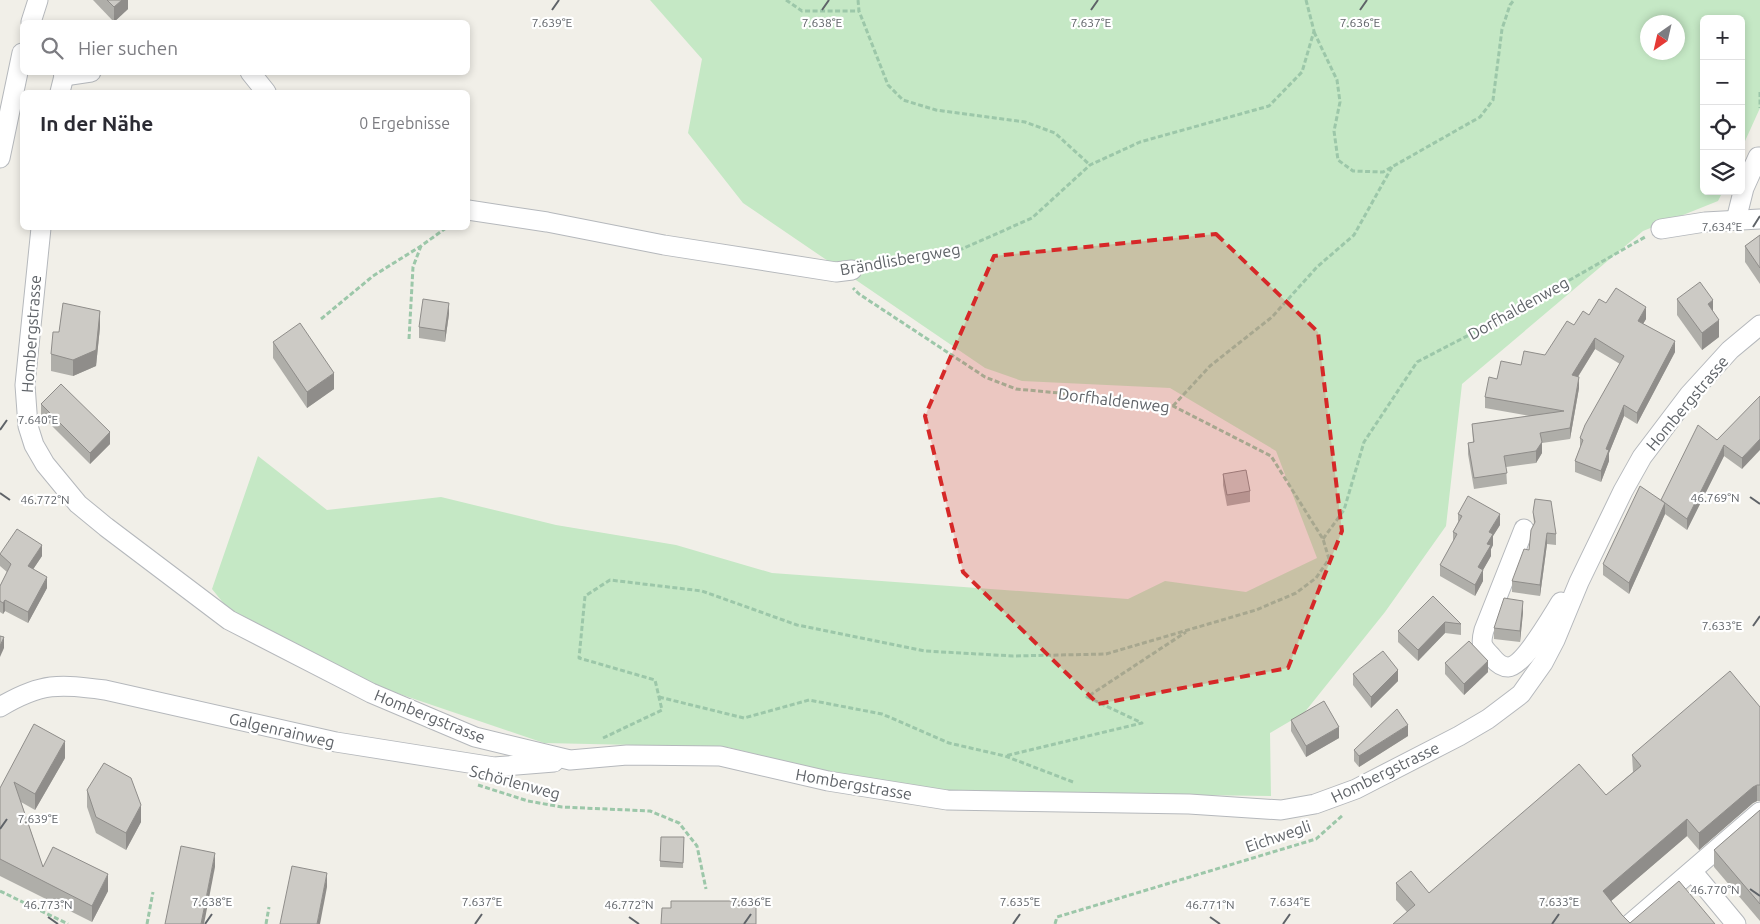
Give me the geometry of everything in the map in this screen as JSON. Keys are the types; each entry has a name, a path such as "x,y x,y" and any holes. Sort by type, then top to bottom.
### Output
{"street":[{"path":"32,20 38,0"},
{"path":"0,158 20,63"},
{"path":"62,80 80,75"},
{"path":"252,75 264,90"},
{"path":"1736,220 1744,188 1758,157 1760,157"},
{"name":"Brändlisbergweg","path":"470,210 547,222 664,245 844,271"},
{"path":"1661,228 1705,222 1760,219"},
{"name":"Hombergstrasse","path":"40,230 25,385 28,426 34,445 45,464 78,504 106,528 228,620 371,693 475,738 570,760 627,755 720,756 828,781 947,800 1190,804 1281,810 1315,804 1356,789 1488,719 1509,705 1521,694 1543,663 1555,640 1579,582 1623,491 1652,443 1673,415 1730,350 1760,325"},
{"path":"1524,529 1481,640 1482,646 1496,661 1506,667 1512,666 1521,658 1532,646 1563,599 1579,582"},
{"name":"Galgenrainweg","path":"0,707 32,690 51,686 74,686 106,690 336,742 494,767 570,760"},
{"path":"1630,924 1760,812"},
{"path":"1692,870 1736,924"}],"path":[{"path":"786,0 802,11 859,11"},
{"path":"858,0 859,11 888,86 903,100 936,110 1025,122 1055,133 1090,165"},
{"path":"1306,0 1314,31 1337,80 1340,102 1334,131 1338,160 1353,171 1383,172 1480,117 1493,100 1502,29 1510,5 1514,0"},
{"name":"Brändlisbergweg","path":"844,271 962,249 1032,218 1090,165 1140,142 1269,106 1302,72 1314,31"},
{"path":"1760,92 1760,108"},
{"path":"1173,406 1210,366 1272,317 1317,267 1354,235 1392,167"},
{"name":"Dorfhaldenweg","path":"844,271 859,294 985,377 1016,389 1173,406 1271,456 1323,539 1344,510 1364,442 1417,362 1519,308 1661,228"},
{"path":"320,319 373,276 443,230"},
{"path":"409,339 413,267 421,246"},
{"path":"599,740 662,710 656,680 579,658 585,596 610,580 702,591 797,625 925,651 1013,656 1106,654 1256,610 1296,593 1316,578 1329,559 1323,539"},
{"path":"1005,756 1142,723 1087,697 1190,629"},
{"path":"659,697 744,718 810,700 882,714 949,744 1005,756 1077,783"},
{"name":"Schörlenweg","path":"475,784 528,801 562,807 650,811 679,823 697,846 706,889"},
{"name":"Eichwegli","path":"1055,924 1057,917 1316,839 1344,814"},
{"path":"0,891 68,924"},
{"path":"147,924 153,892"},
{"path":"266,924 269,908"}],"highlighted area":[{"path":"1216,234 1318,332 1342,531 1288,668 1098,704 963,572 925,416 994,256"}],"green space":[{"path":"650,0 1760,0 1760,108 1745,141 1745,15 1700,15 1700,195 1721,195 1718,201 1643,231 1462,384 1446,526 1385,612 1304,713 1270,733 1271,796 948,792 827,772 727,747 544,743 376,686 229,610 212,589 258,456 327,510 441,497 556,525 676,545 772,573 1128,599 1165,581 1246,592 1317,558 1276,451 1170,388 1022,381 985,368 743,203 688,133 702,59"}],"building":[{"path":"107,0 122,0 114,7"},
{"path":"1760,235 1760,268 1745,246"},
{"path":"1700,282 1713,300 1708,304 1719,320 1702,333 1677,299"},
{"path":"1616,288 1646,307 1638,321 1675,341 1637,413 1624,405 1606,449 1609,450 1601,471 1575,461 1583,440 1580,438 1585,425 1624,356 1595,338 1572,375 1579,377 1570,428 1540,433 1542,442 1536,451 1504,456 1507,473 1474,478 1468,443 1474,442 1472,424 1564,411 1485,397 1489,377 1497,379 1501,361 1521,365 1524,351 1545,355 1567,321 1574,325 1583,311 1589,315 1599,299 1606,303"},
{"path":"423,299 449,303 445,331 419,327"},
{"path":"63,303 100,311 96,350 73,360 51,354 53,332 59,332"},
{"path":"300,323 334,373 307,392 273,342"},
{"path":"61,384 110,432 90,453 41,404"},
{"path":"1760,396 1760,439 1742,458 1724,445 1687,519 1661,500 1698,425 1717,440"},
{"path":"1246,470 1250,491 1227,495 1223,474"},
{"path":"1640,486 1665,503 1629,583 1603,564"},
{"path":"1468,496 1500,514 1489,532 1493,534 1487,544 1491,545 1478,567 1483,570 1475,585 1440,565 1457,534 1453,532 1462,516 1458,514"},
{"path":"1535,499 1551,501 1556,534 1547,533 1540,585 1512,581 1524,549 1529,550 1531,530 1535,522 1533,512"},
{"path":"17,529 42,545 28,566 47,577 28,612 5,600 3,603 0,601 0,586 11,564 0,554"},
{"path":"1433,596 1461,624 1445,622 1418,650 1398,631"},
{"path":"1504,598 1523,601 1520,631 1494,628"},
{"path":"0,636 4,637 0,646"},
{"path":"1469,641 1488,661 1464,684 1445,663"},
{"path":"1383,651 1398,670 1371,697 1353,674"},
{"path":"1730,671 1760,707 1760,785 1753,787 1699,833 1687,819 1603,891 1630,923 1679,881 1715,924 1393,924 1415,905 1396,883 1411,871 1429,893 1579,764 1606,795 1641,766 1632,755"},
{"path":"1324,701 1339,727 1306,746 1291,720"},
{"path":"1397,709 1408,725 1359,756 1354,750"},
{"path":"34,724 65,741 35,794 14,782 43,867 53,847 108,874 92,906 0,859 0,788"},
{"path":"104,763 131,778 141,805 126,833 96,817 87,790"},
{"path":"1760,810 1760,904 1714,850"},
{"path":"661,837 684,837 683,863 660,861"},
{"path":"181,846 215,853 201,924 165,924"},
{"path":"292,866 327,873 317,924 280,924"},
{"path":"671,901 756,901 756,924 661,924 662,908 671,908"}]}
